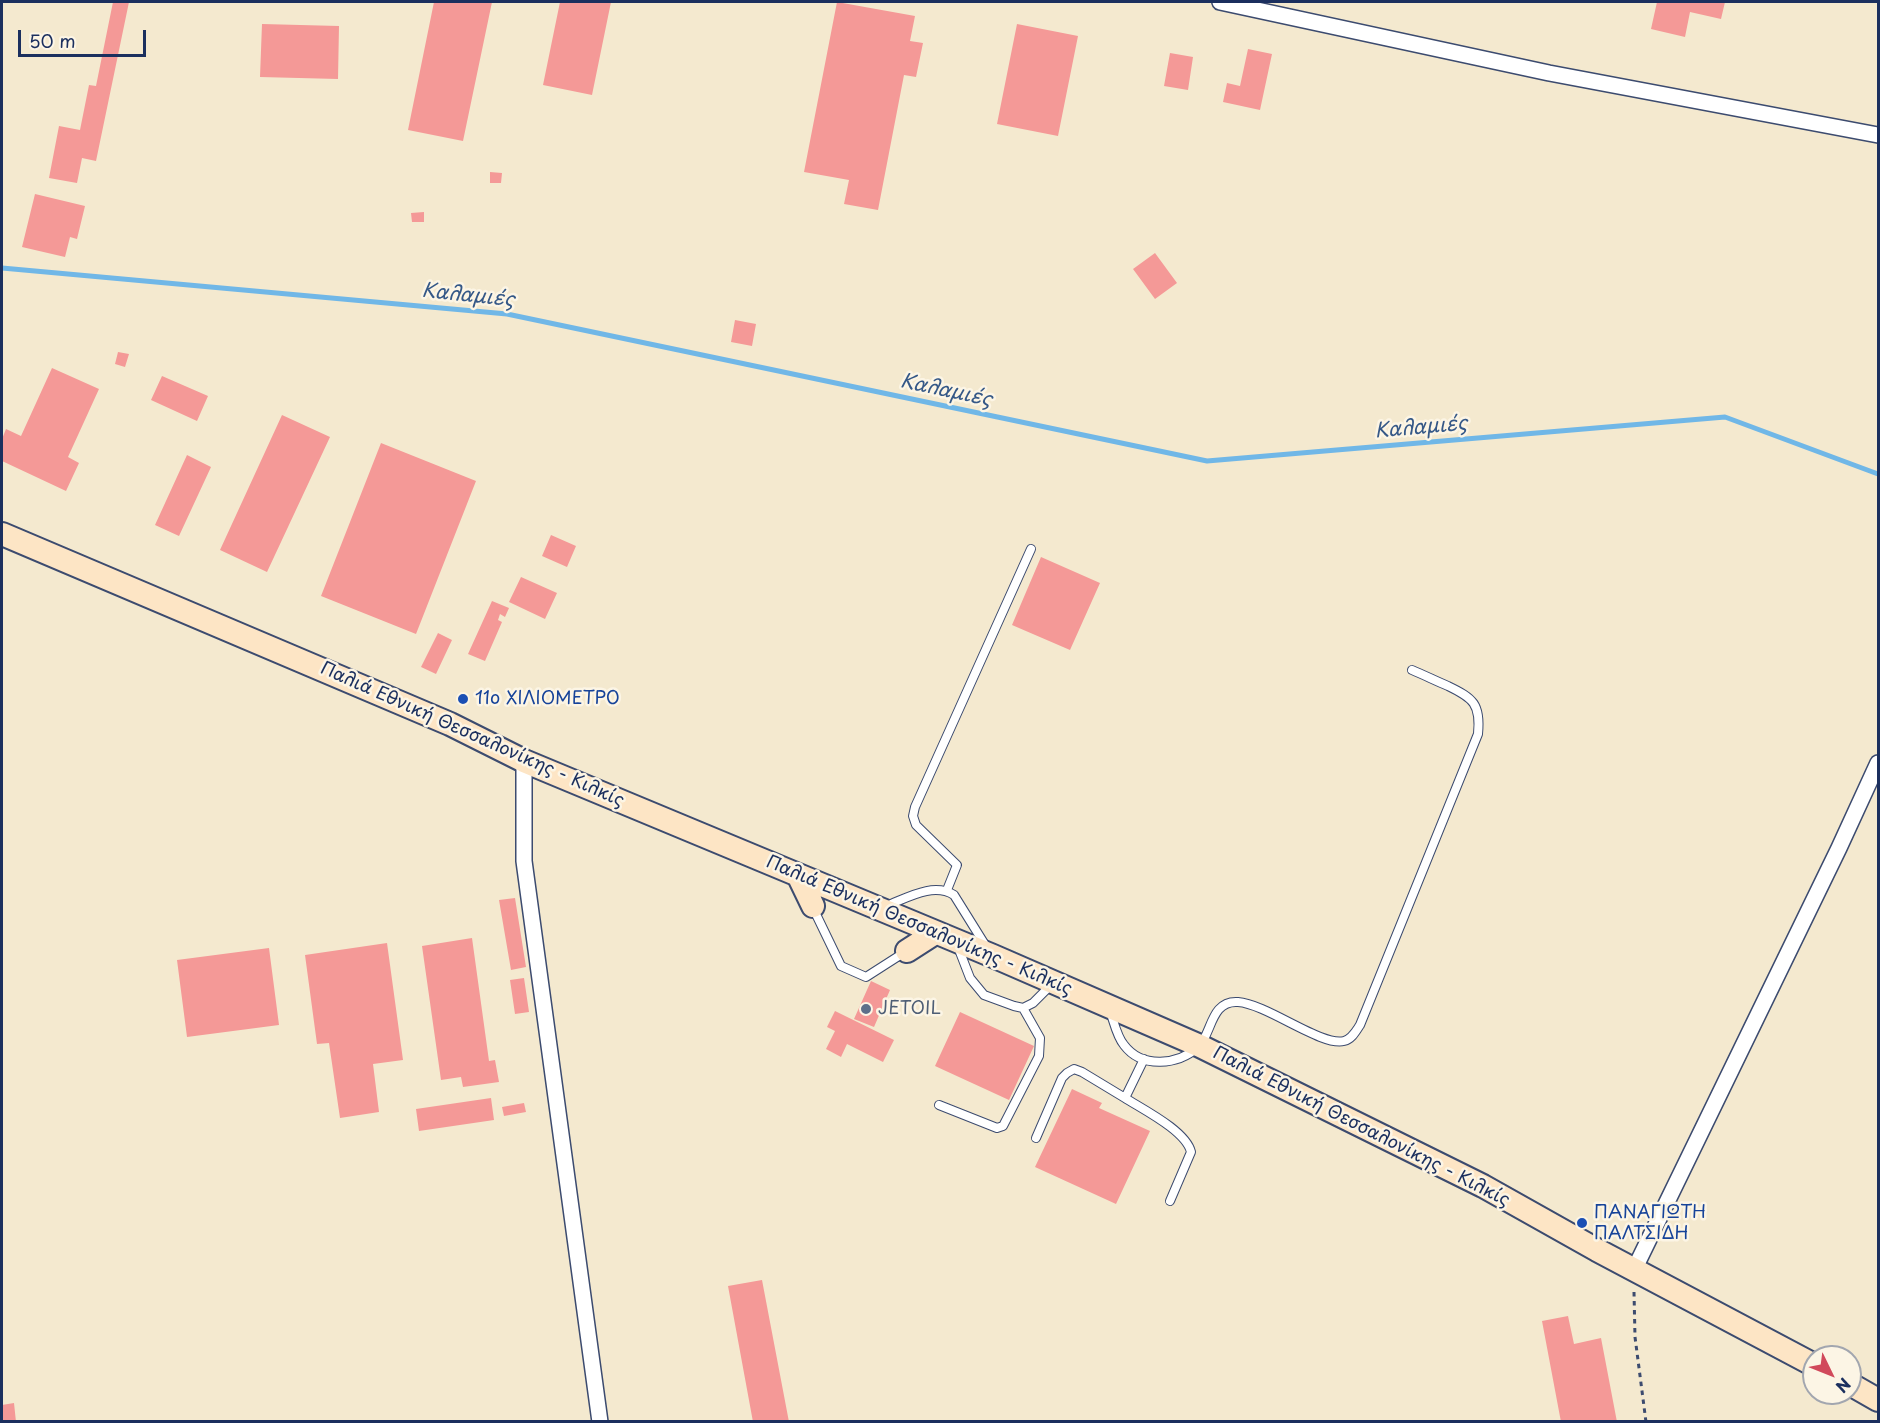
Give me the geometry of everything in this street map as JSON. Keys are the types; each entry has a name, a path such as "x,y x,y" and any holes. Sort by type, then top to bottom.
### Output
{"main road":[{"name":"Παλιά Εθνική Θεσσαλονίκης - Κιλκίς","path":"2,534 450,724 524,761 993,956 1200,1046 1483,1186 1634,1270 1802,1359"},
{"path":"798,876 813,906"},
{"path":"907,951 935,933"},
{"path":"1862,1391 1878,1400"}],"street":[{"path":"1220,2 1549,73 1878,135"},
{"path":"524,761 524,861 600,1422"},
{"path":"1634,1270 1834,859 1878,763"}],"lane":[{"path":"947,890 957,865 916,825 913,816 915,807 1031,549"},
{"path":"1108,1006 1124,1045 1144,1059 1156,1063 1179,1058 1200,1046 1215,1014 1225,1004 1235,1002 1251,1004 1323,1039 1344,1041 1352,1037 1360,1025 1478,734 1480,717 1475,704 1468,695 1412,670"},
{"path":"877,909 938,888 947,890 954,895 993,956"},
{"path":"813,906 841,966 866,977 907,951"},
{"path":"956,942 970,978 984,995 1023,1008 1033,1003 1053,983"},
{"path":"939,1105 998,1128 1003,1126 1039,1056 1040,1038 1023,1008"},
{"path":"1125,1098 1144,1059"},
{"path":"1036,1138 1062,1078 1074,1069 1082,1071 1180,1134 1190,1147 1191,1152 1170,1201"}],"path":[{"path":"1634,1270 1635,1337 1646,1422"}],"building":[{"path":"113,2 129,2 96,161 82,158 77,183 49,178 59,126 80,130 89,85 96,86"},
{"path":"434,2 492,2 463,141 408,130"},
{"path":"560,2 611,2 592,95 543,85"},
{"path":"837,2 915,16 910,41 923,43 916,77 904,75 878,210 844,204 849,180 804,172"},
{"path":"1657,2 1725,2 1721,19 1690,12 1685,37 1651,29"},
{"path":"262,24 339,26 338,79 260,77"},
{"path":"1017,24 1078,36 1058,136 997,124"},
{"path":"1248,49 1272,54 1260,110 1223,102 1227,83 1240,86"},
{"path":"1170,53 1193,57 1188,90 1164,86"},
{"path":"490,172 502,173 501,183 490,183"},
{"path":"35,194 85,206 77,239 70,237 65,257 22,247"},
{"path":"424,212 424,222 412,222 411,213"},
{"path":"1155,253 1177,283 1155,299 1133,269"},
{"path":"735,320 756,324 752,346 731,342"},
{"path":"118,352 129,354 125,367 115,364"},
{"path":"52,368 99,389 68,457 79,463 66,491 2,461 2,439 6,429 21,436"},
{"path":"162,376 208,396 197,421 151,400"},
{"path":"282,415 330,437 267,572 220,550"},
{"path":"381,443 476,481 416,634 321,596"},
{"path":"187,455 211,467 179,536 155,525"},
{"path":"551,535 576,546 567,567 542,556"},
{"path":"1041,557 1100,583 1070,650 1012,625"},
{"path":"521,577 557,593 545,619 509,602"},
{"path":"492,601 509,608 505,617 500,614 498,620 502,622 485,661 468,654"},
{"path":"438,633 452,640 436,674 421,667"},
{"path":"515,898 526,967 511,970 499,900"},
{"path":"472,938 489,1061 495,1060 499,1082 463,1087 461,1077 441,1080 422,946"},
{"path":"387,943 403,1060 373,1064 379,1112 340,1118 329,1043 317,1044 305,955"},
{"path":"269,948 279,1025 187,1037 177,960"},
{"path":"524,978 529,1012 515,1014 510,980"},
{"path":"871,981 890,990 874,1027 854,1019"},
{"path":"835,1011 894,1040 883,1062 847,1044 841,1057 826,1049 835,1031 827,1027"},
{"path":"960,1012 1034,1046 1009,1100 935,1066"},
{"path":"1072,1089 1102,1103 1099,1108 1150,1131 1116,1204 1035,1167"},
{"path":"491,1098 494,1120 419,1131 416,1109"},
{"path":"524,1103 526,1112 504,1116 502,1107"},
{"path":"762,1280 789,1422 753,1422 728,1286"},
{"path":"1568,1316 1574,1344 1601,1338 1617,1422 1561,1422 1542,1321"},
{"path":"14,1403 16,1422 2,1422 2,1405"}],"waterway":[{"name":"Καλαμιές","path":"2,268 507,314 1207,461 1725,417 1878,474"}],"place":[{"name":"11ο ΧΙΛΙΟΜΕΤΡΟ","path":"463,699"},
{"name":"JETOIL","path":"866,1009"},
{"name":"ΠΑΝΑΓΙΩΤΗ ΠΑΛΤΣΙΔΗ","path":"1582,1223"}]}
